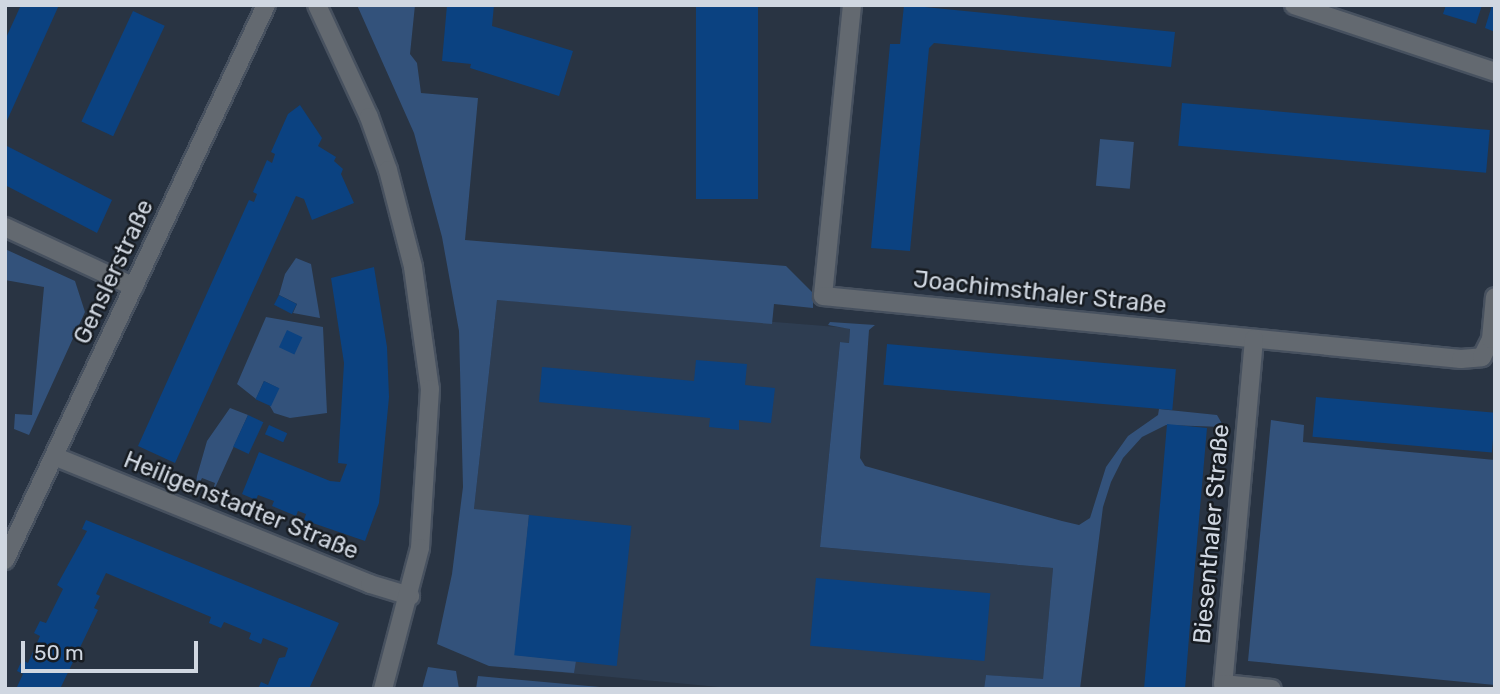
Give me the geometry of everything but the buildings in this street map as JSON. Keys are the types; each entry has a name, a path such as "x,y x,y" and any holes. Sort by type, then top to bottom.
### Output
{"street":[{"name":"Genslerstraße","path":"5,560 56,457 266,5"},
{"path":"317,5 369,117 388,170 424,328 429,457 410,596 383,689"},
{"name":"Joachimsthaler Straße","path":"852,5 823,296 1254,339 1482,357 1491,339 1495,297"},
{"path":"1294,5 1495,72"},
{"path":"5,227 134,287"},
{"name":"Biesenthaler Straße","path":"1254,339 1223,684 1272,689"},
{"name":"Heiligenstadter Straße","path":"56,457 370,584 410,596"}],"shaded area":[{"path":"357,5 415,5 410,54 417,63 421,93 478,98 465,240 786,266 813,293 813,308 774,304 772,324 497,300 474,509 529,515 516,655 576,661 574,673 489,666 437,644 452,574 463,487 459,331 442,237 414,133"},
{"path":"1100,139 1134,142 1130,189 1096,186"},
{"path":"5,249 75,281 85,312 29,435 14,429 15,414 32,415 44,287 5,280"},
{"path":"296,258 311,264 320,318 293,313 297,304 279,295 285,274"},
{"path":"497,300 850,328 849,343 840,342 820,547 1053,568 1043,680 986,675 984,689 741,689 514,668 474,509"},
{"path":"266,317 323,327 327,413 290,418 274,413 270,406 278,388 264,381 256,399 237,384"},
{"path":"830,322 875,325 869,330 860,458 865,466 1062,521 1079,525 1090,518 1106,467 1128,436 1158,415 1159,409 1217,415 1224,427 1166,425 1142,437 1123,458 1111,482 1103,507 1080,689 984,689 986,675 1043,679 1053,568 820,547 840,342 849,343 850,329 828,325"},
{"path":"230,408 248,415 210,499 215,483 202,478 195,492 197,476 207,441"},
{"path":"1271,420 1304,425 1303,442 1495,460 1495,685 1248,661"},
{"path":"428,667 456,671 459,689 422,689"},
{"path":"478,676 622,689 476,689"}]}
